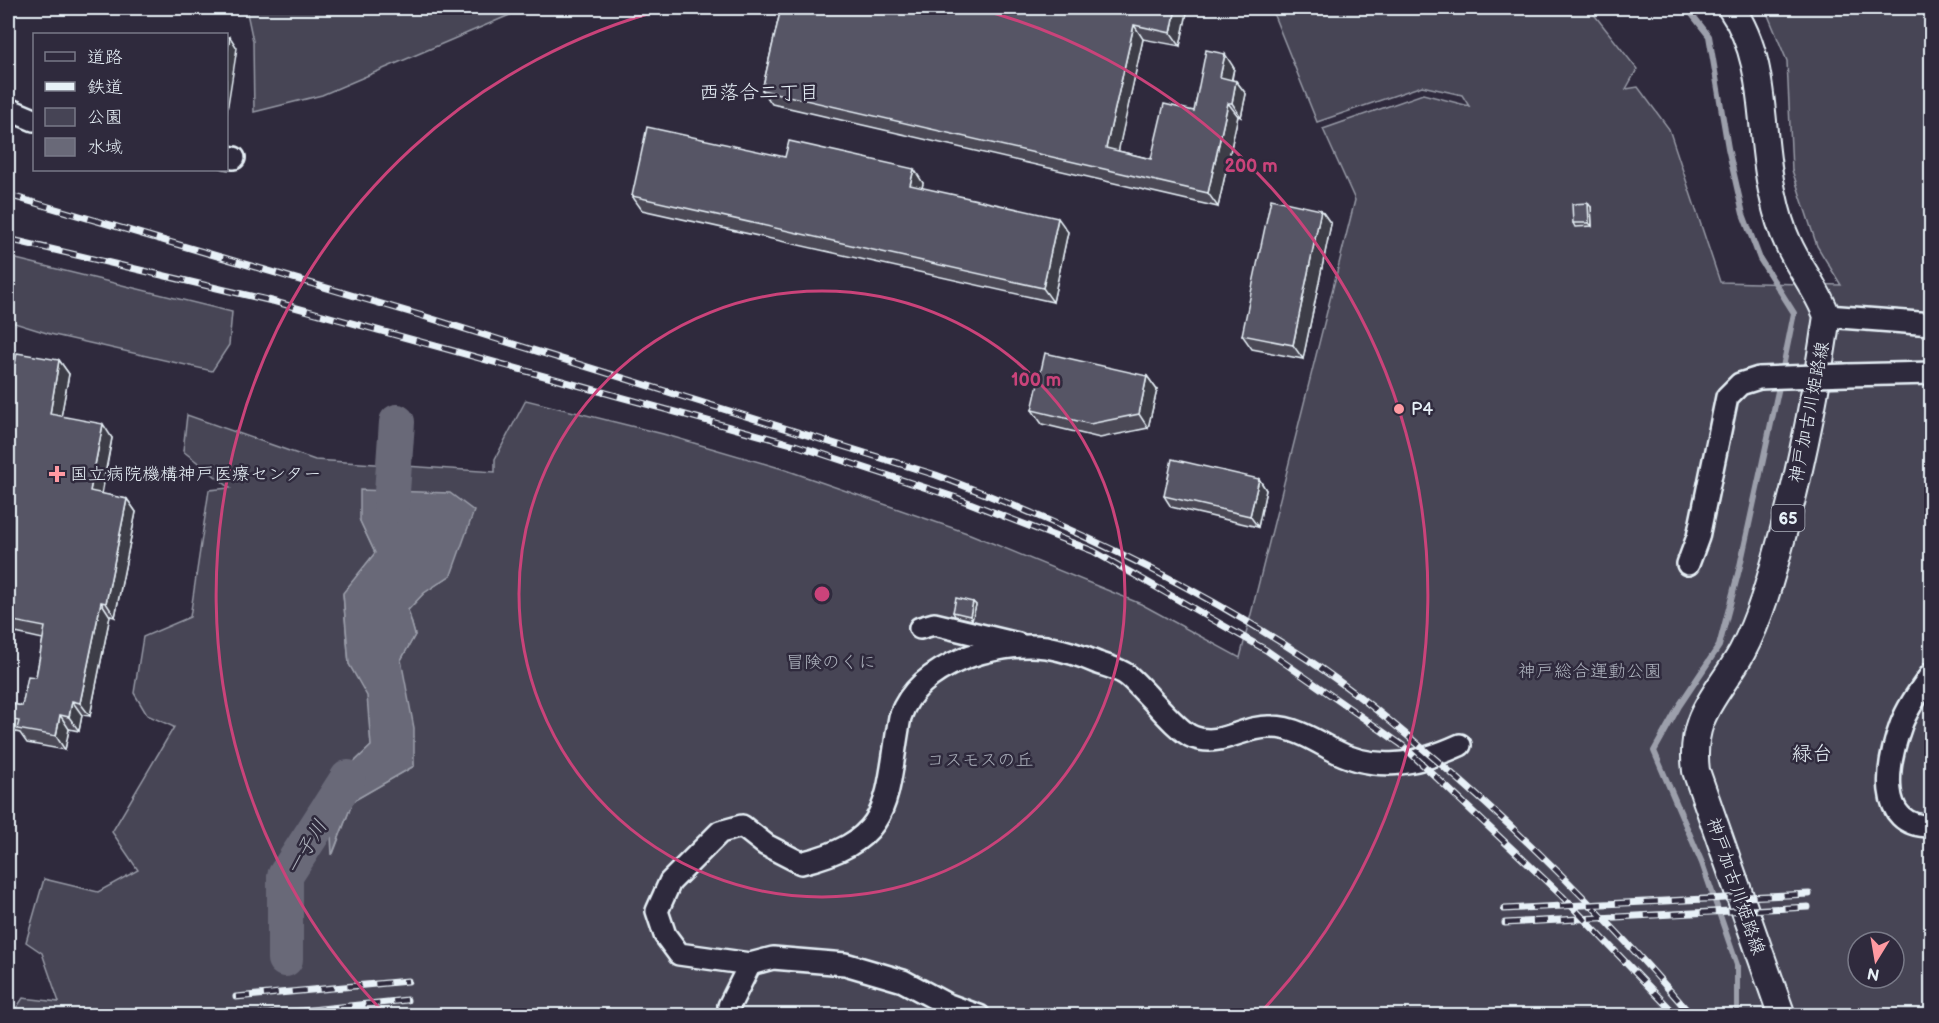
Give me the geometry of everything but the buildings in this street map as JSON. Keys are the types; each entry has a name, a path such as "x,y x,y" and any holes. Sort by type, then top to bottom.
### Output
{"main road":[{"name":"神戸加古川姫路線","path":"1731,8 1748,39 1756,68 1772,194 1788,243 1820,296 1827,316 1791,504 1766,596 1742,651 1700,718 1693,748 1696,771 1782,1016"}],"street":[{"path":"8,109 33,120"},
{"path":"1827,316 1932,324"},
{"path":"1688,564 1698,537 1727,397 1740,384 1759,378 1932,373"},
{"path":"920,628 934,624 1031,647"},
{"path":"979,1016 946,1004 903,981 845,964 773,958 750,964 679,954 665,935 657,911 670,882 720,832 742,826 766,845 801,863 828,856 860,840 877,821 888,794 900,717 904,705 920,685 950,665 1011,646 1046,648 1089,659 1126,673 1191,736 1218,741 1271,726 1303,734 1343,755 1375,765 1406,764 1436,756 1460,745"},
{"path":"1932,673 1902,724 1889,780 1893,804 1903,820 1918,826 1932,826"},
{"path":"729,1006 750,964"}],"green space":[{"path":"246,8 526,8 322,95 254,112 253,41"},
{"name":"神戸総合運動公園","path":"1271,8 1589,8 1637,69 1626,89 1638,87 1669,129 1720,282 1841,285 1817,246 1792,170 1787,61 1765,8 1931,8 1931,1015 11,1016 23,998 59,1002 42,953 26,942 44,879 98,892 138,870 112,832 174,727 147,715 134,693 143,637 190,617 209,490 230,488 183,451 187,415 315,460 495,472 495,459 526,400 663,434 783,469 970,534 1141,604 1240,658 1355,200 1323,129 1423,94 1469,106 1462,95 1422,86 1317,122","holes":["360,521 451,575 424,593 408,610 415,635 401,660 414,766 353,801 333,854 350,766 371,746 368,696 349,664 343,594 375,553"]},
{"path":"8,257 232,312 229,345 212,371 50,334 8,321"}],"water":[{"path":"360,490 450,493 474,511 451,575 424,593 408,610 415,635 401,660 414,728 414,766 353,801 332,855 329,797 350,766 371,746 367,696 349,664 343,593 375,553 360,521"}],"waterway":[{"path":"1687,8 1709,36 1728,148 1743,214 1760,259 1794,313 1782,372"},
{"path":"1737,1016 1737,965 1702,863 1654,751 1679,706 1719,646 1740,566 1780,382"},
{"name":"一子川","path":"391,506 397,422"},
{"name":"一子川","path":"285,959 285,876 348,778"}],"railway":[{"path":"8,195 423,316 936,475 1032,513 1125,556 1171,579 1260,630 1304,657 1355,693 1469,789 1536,850 1600,915 1692,1016"},
{"path":"8,239 272,301 795,445 957,498 1093,551 1266,650 1402,745 1562,896 1677,1016"},
{"path":"1504,909 1809,894"},
{"path":"1505,923 1808,907"},
{"path":"236,997 408,981"},
{"path":"254,1016 407,1000"}],"place":[{"name":"P4","path":"1399,409"},
{"name":"国立病院機構神戸医療センター","path":"57,474"}],"district":[{"name":"西落合二丁目","path":"759,92"},
{"name":"緑台","path":"1812,753"}],"park label":[{"name":"冒険のくに","path":"831,662"},
{"name":"コスモスの丘","path":"980,760"}]}
